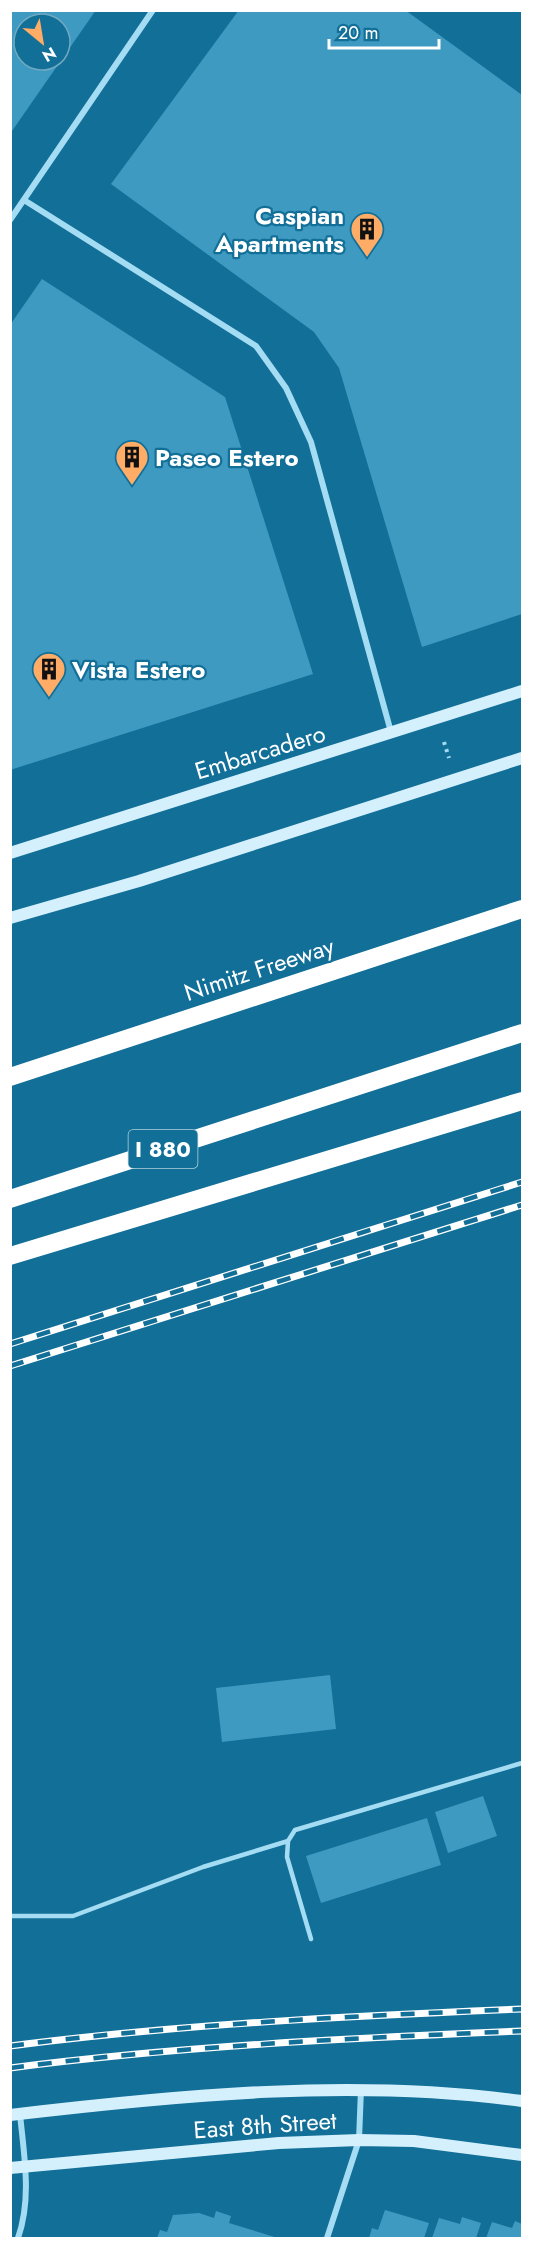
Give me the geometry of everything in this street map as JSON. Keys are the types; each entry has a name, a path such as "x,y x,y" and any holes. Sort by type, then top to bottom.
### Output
{"highway":[{"name":"Nimitz Freeway","path":"10,1077 522,909"},
{"name":"I 880","path":"10,1199 522,1033"},
{"path":"10,1256 522,1101"}],"main road":[{"name":"Embarcadero","path":"10,853 522,691"},
{"path":"10,918 139,881 522,758"},
{"name":"East 8th Street","path":"15,2114 279,2091 361,2089 420,2091 522,2101"},
{"name":"East 8th Street","path":"10,2168 279,2143 359,2140 414,2141 522,2154"}],"street":[{"path":"10,220 153,10"},
{"path":"24,200 256,346 286,388 311,442 392,732"},
{"path":"327,2238 359,2140 361,2089"},
{"path":"15,2114 25,2167 27,2199 25,2219 18,2238"}],"lane":[{"path":"311,1939 287,1857 288,1841 296,1830 522,1763"},
{"path":"10,1916 73,1916 203,1867 288,1841"}],"path":[{"path":"443,738 450,762"}],"building":[{"path":"10,10 96,10 72,45 72,12 12,12 12,72 53,72 12,131 10,130"},
{"name":"Caspian Apartments","path":"239,10 405,10 522,95 522,614 422,647 339,368 314,332 111,184"},
{"name":"Paseo Estero","path":"42,279 225,397 313,674 10,770 10,325"},
{"path":"330,1675 336,1729 222,1742 216,1688"},
{"path":"483,1796 497,1836 448,1853 435,1812"},
{"path":"427,1818 441,1865 321,1903 306,1856"},
{"path":"385,2210 429,2223 424,2238 369,2238 372,2228 378,2230"},
{"path":"216,2211 231,2216 229,2223 278,2238 157,2238 160,2230 167,2232 173,2215 199,2213 214,2218"},
{"path":"462,2217 481,2223 476,2238 432,2238 439,2218 460,2224"},
{"path":"515,2221 522,2224 522,2238 486,2238 492,2222 512,2228"}],"railway":[{"path":"10,1344 522,1182"},
{"path":"10,1366 522,1205"},
{"path":"10,2046 202,2026 522,2009"},
{"path":"10,2068 202,2048 522,2031"}],"place":[{"name":"Caspian Apartments","path":"367,258"},
{"name":"Paseo Estero","path":"132,486"},
{"name":"Vista Estero","path":"49,698"}]}
